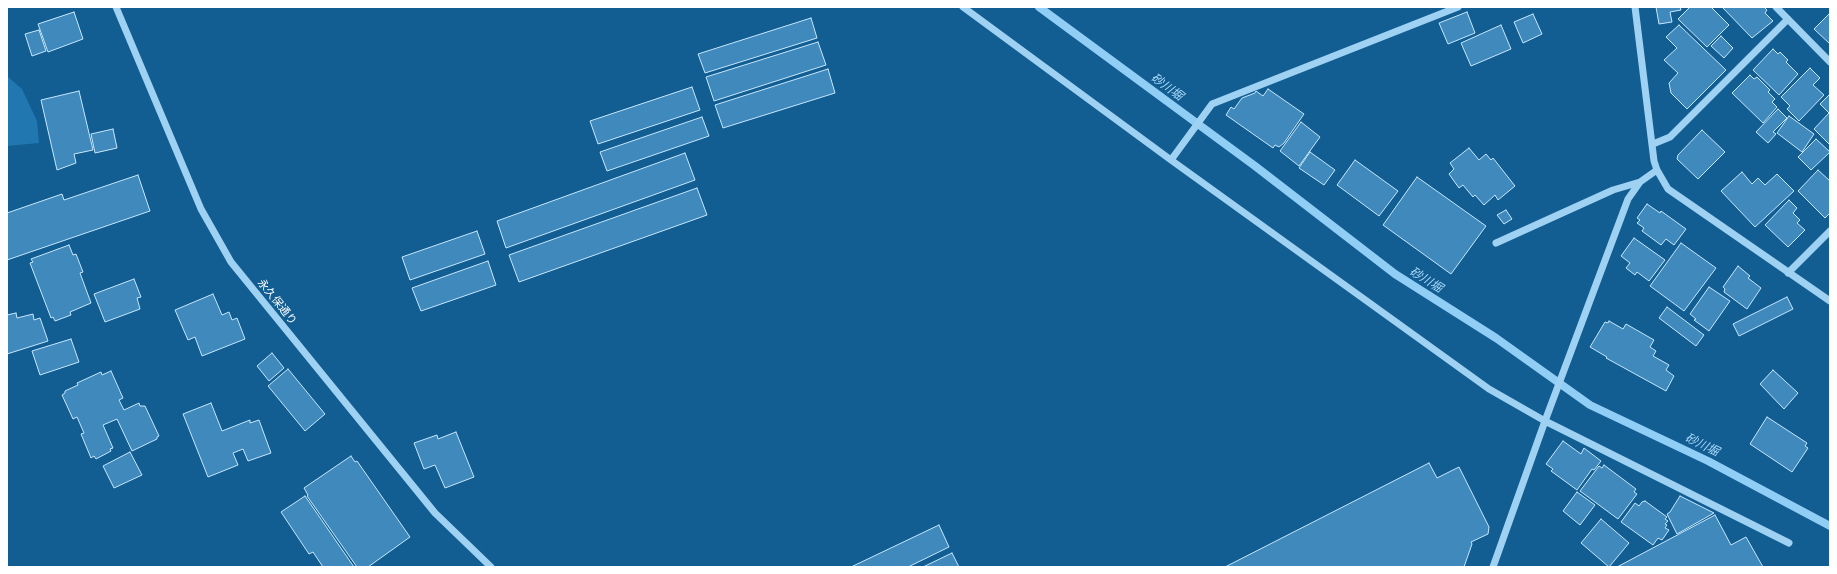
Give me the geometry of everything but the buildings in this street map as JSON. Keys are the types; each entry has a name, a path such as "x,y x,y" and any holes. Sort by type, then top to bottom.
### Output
{"street":[{"name":"永久保通り","path":"116,7 201,209 231,262 435,513 491,567"},
{"path":"963,7 1171,160 1489,389 1545,421 1789,543"},
{"path":"1171,160 1212,104 1458,7"},
{"path":"1635,7 1654,161 1657,170 1668,189 1830,301"},
{"path":"1776,7 1830,62"},
{"path":"1653,144 1670,136 1788,19"},
{"path":"1496,243 1613,190 1640,182 1657,170"},
{"path":"1494,567 1549,410 1628,199 1640,182"},
{"path":"1788,273 1830,231"}],"shaded area":[{"path":"7,76 22,89 37,121 39,143 7,146"}],"waterway":[{"name":"砂川堀","path":"1039,7 1255,166 1395,274 1496,338 1590,405 1708,461 1830,526"}]}
